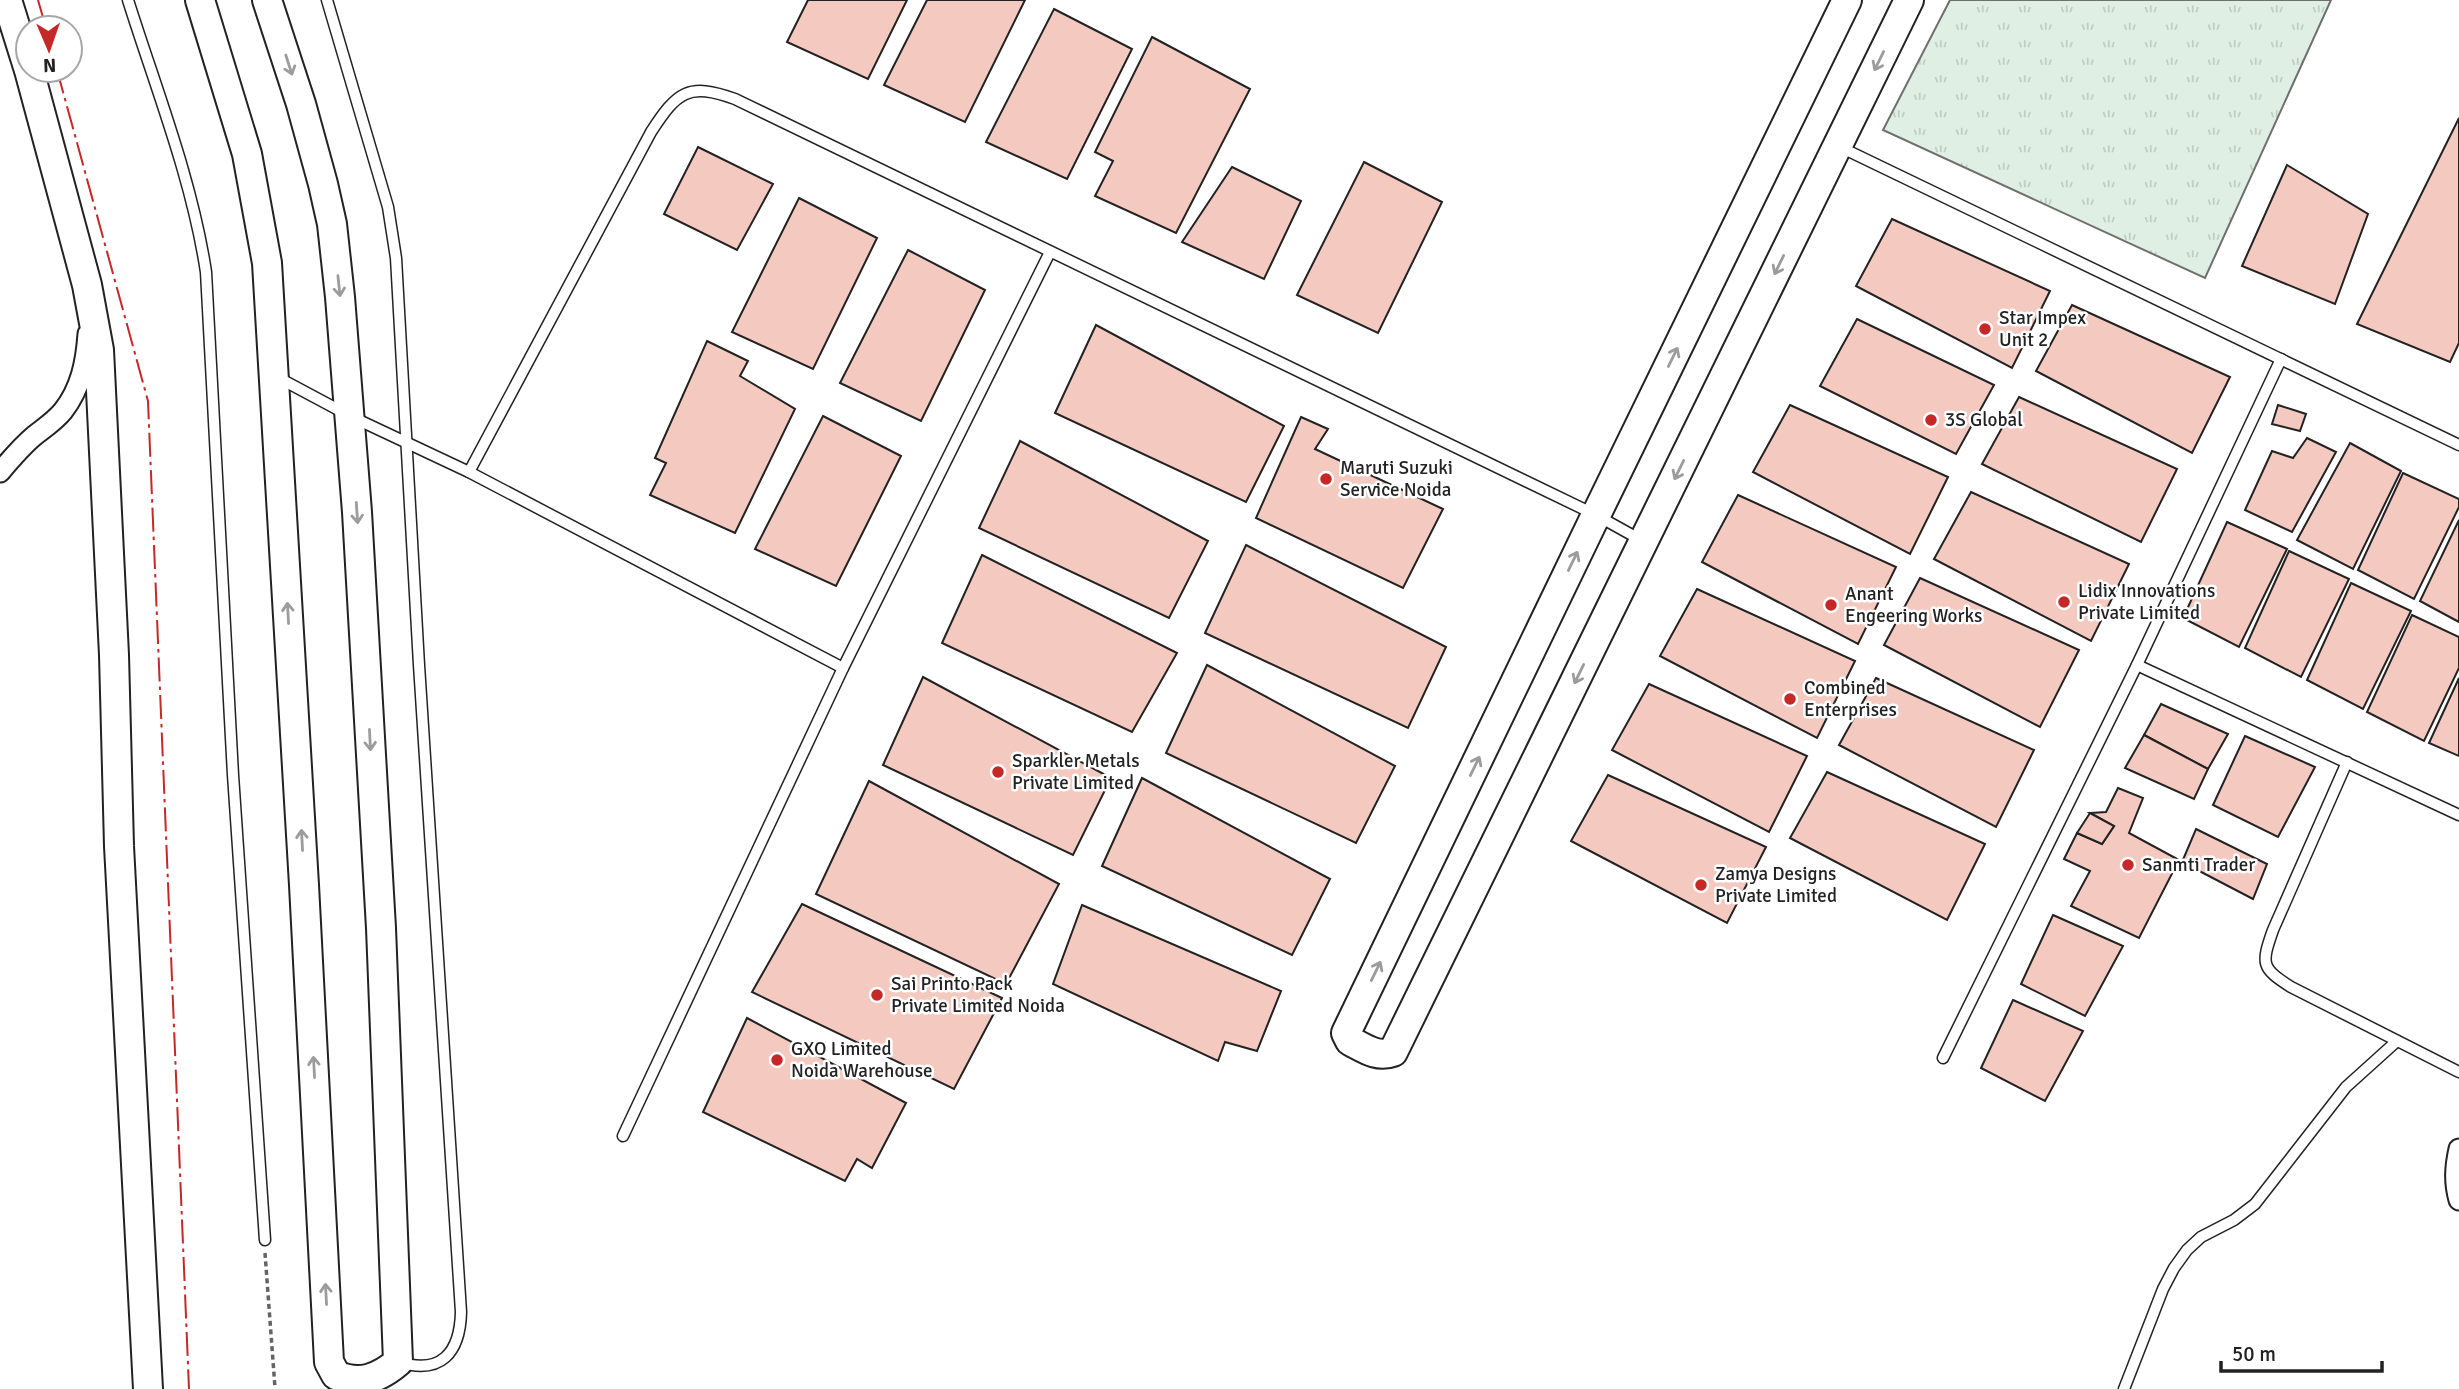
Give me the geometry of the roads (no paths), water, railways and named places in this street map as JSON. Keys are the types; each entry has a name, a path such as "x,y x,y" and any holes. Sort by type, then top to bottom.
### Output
{"street":[{"path":"6,0 14,25"},
{"path":"200,0 232,101 257,200 267,263 330,1362 336,1375 349,1381 382,1376 398,1362 380,914 349,415 332,223 301,104 267,0"},
{"path":"1847,0 1346,1032 1350,1041 1376,1054 1393,1052 1909,0"},
{"path":"32,84 91,306 99,349 114,656 119,846 148,1389"},
{"path":"0,472 24,444 61,414 72,398 86,358 91,306"},
{"path":"2459,1149 2455,1186 2459,1200"}],"lane":[{"path":"128,0 190,196 206,272 233,775 265,1240"},
{"path":"327,0 388,207 396,258 461,1312 460,1333 455,1346 445,1359 431,1365 415,1367 398,1362"},
{"path":"469,472 651,132 667,106 696,90 716,92 735,99 1596,515 1644,541"},
{"path":"1838,146 2459,446"},
{"path":"623,1136 843,668 1050,252"},
{"path":"1943,1058 2137,665 2281,359"},
{"path":"274,375 349,415 469,472 843,668"},
{"path":"2137,665 2459,815"},
{"path":"2347,762 2273,930 2266,948 2265,964 2272,975 2291,988 2459,1072"},
{"path":"2124,1389 2164,1289 2187,1250 2201,1237 2234,1220 2255,1204 2346,1087 2397,1041"}],"place":[{"name":"Star Impex Unit 2","path":"1985,329"},
{"name":"3S Global","path":"1931,420"},
{"name":"Maruti Suzuki Service Noida","path":"1326,479"},
{"name":"Lidix Innovations Private Limited","path":"2064,602"},
{"name":"Anant Engeering Works","path":"1831,605"},
{"name":"Combined Enterprises","path":"1790,699"},
{"name":"Sparkler Metals Private Limited","path":"998,772"},
{"name":"Sanmti Trader","path":"2128,865"},
{"name":"Zamya Designs Private Limited","path":"1701,885"},
{"name":"Sai Printo Pack Private Limited Noida","path":"877,995"},
{"name":"GXO Limited Noida Warehouse","path":"777,1060"}]}
